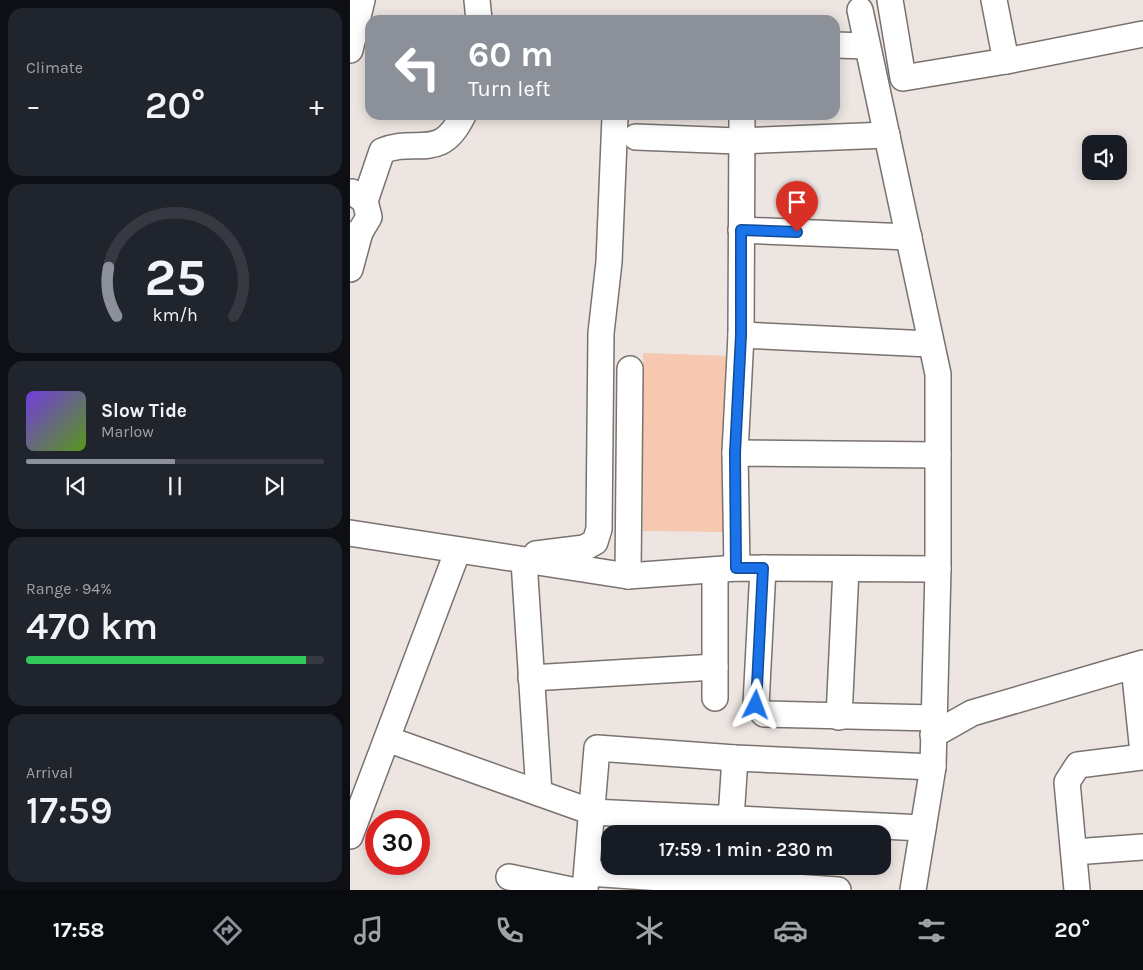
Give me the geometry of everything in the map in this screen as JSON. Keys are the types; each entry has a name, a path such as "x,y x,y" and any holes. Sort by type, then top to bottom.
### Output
{"street":[{"path":"352,35 362,0"},
{"path":"476,0 478,15"},
{"path":"890,0 903,78 1006,61 1143,34"},
{"path":"994,0 1006,61"},
{"path":"860,10 930,344 938,374 938,569 934,727 932,767 913,890"},
{"path":"840,45 867,46"},
{"path":"350,269 355,234 369,218 358,196 382,151 390,148 431,146 455,131 460,120"},
{"path":"539,793 532,678 528,562 533,554 584,548 595,542 599,529 601,333 609,262 615,120"},
{"path":"715,698 715,667 726,570 735,453 741,335 742,120"},
{"path":"636,137 742,141 887,135"},
{"path":"741,230 909,237"},
{"path":"741,335 930,344"},
{"path":"628,576 630,369"},
{"path":"735,453 938,455"},
{"path":"350,533 628,576 763,568 938,569"},
{"path":"351,833 458,550"},
{"path":"763,568 756,705 764,714 839,717 934,727 972,713 1138,664 1143,753"},
{"path":"839,717 846,569"},
{"path":"532,678 715,667"},
{"path":"387,739 592,812 721,825"},
{"path":"581,884 592,812 597,748 735,758 932,767"},
{"path":"1078,890 1067,782 1078,765 1143,757"},
{"path":"731,825 735,758"},
{"path":"891,828 923,828"},
{"path":"1074,852 1143,847"},
{"path":"509,877 581,884 727,880 838,890"}],"shaded area":[{"path":"643,353 731,356 730,532 643,531"}],"route":[{"path":"756,705 763,568 736,568 735,453 741,335 741,230 797,232"}]}
